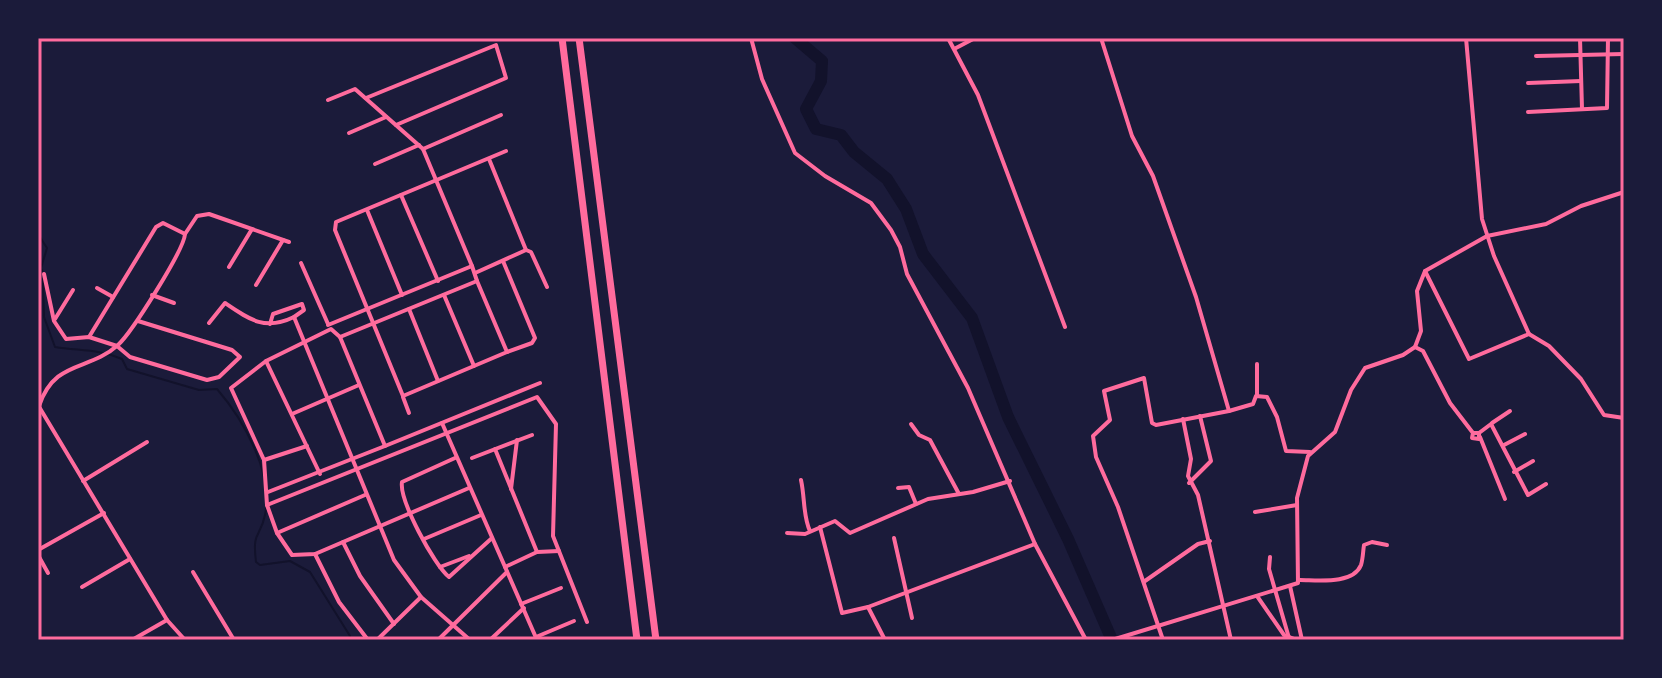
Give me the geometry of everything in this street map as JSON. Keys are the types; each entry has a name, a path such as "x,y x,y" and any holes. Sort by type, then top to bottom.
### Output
{"highway":[{"path":"562,38 637,640"},
{"path":"579,38 656,640"},
{"path":"594,285 611,282"}],"street":[{"path":"751,38 762,79 795,153 825,176 871,203 891,230 900,247 907,274 951,352 1035,544 1086,640"},
{"path":"948,38 978,95 1065,327"},
{"path":"955,48 975,38"},
{"path":"1101,38 1132,136 1153,176 1196,297 1229,411"},
{"path":"1466,38 1479,195 1487,236 1529,334 1549,346 1566,363 1604,415 1624,418"},
{"path":"1580,38 1582,109"},
{"path":"1528,112 1607,108 1608,38"},
{"path":"366,98 496,45 506,78 396,125"},
{"path":"1536,56 1624,54"},
{"path":"1528,83 1581,81"},
{"path":"328,100 355,89 421,147 507,352"},
{"path":"375,164 501,115"},
{"path":"349,133 386,117"},
{"path":"409,413 335,230 336,222 506,151"},
{"path":"489,159 526,250 531,252 547,287"},
{"path":"1300,580 1297,505 1300,480 1310,452 1335,432 1351,390 1365,368 1403,355 1415,347 1421,331 1417,291 1425,271 1487,236 1546,224 1571,210 1624,192"},
{"path":"401,195 438,281"},
{"path":"367,210 402,295"},
{"path":"185,640 167,620 38,405 54,377 117,346 138,321 195,219 205,214 286,241 256,285"},
{"path":"89,337 158,225 163,223 185,234"},
{"path":"229,267 252,229"},
{"path":"475,273 526,250"},
{"path":"403,396 532,343 535,338 503,261"},
{"path":"301,263 330,327 340,337 385,446"},
{"path":"469,488 315,554 296,557 277,533 267,505 264,460 231,388 266,361 330,327 472,266"},
{"path":"1425,271 1469,359 1529,334"},
{"path":"44,274 54,321 66,339 89,337 117,346 130,357 207,380 219,377 240,357 232,350 138,321"},
{"path":"340,337 477,281"},
{"path":"97,288 113,297"},
{"path":"54,321 73,290"},
{"path":"152,295 174,303"},
{"path":"444,295 474,366"},
{"path":"209,323 225,303 253,322 276,326 304,310 302,304 273,314 270,324"},
{"path":"409,309 438,382"},
{"path":"294,317 394,560 421,597 470,640"},
{"path":"1415,347 1423,351 1450,403 1478,434 1505,499"},
{"path":"266,361 320,474"},
{"path":"1163,640 1144,581 1096,457 1093,436 1110,420 1103,394 1107,388 1144,378 1152,423 1229,411 1252,405 1257,396 1257,364"},
{"path":"268,492 320,474 540,383"},
{"path":"292,414 359,385"},
{"path":"1257,396 1271,401 1286,451 1310,452"},
{"path":"267,505 530,397 542,400 556,424 551,518 559,551 587,622"},
{"path":"1478,434 1510,411"},
{"path":"1189,483 1211,461 1200,416"},
{"path":"1183,419 1191,459 1189,483 1198,495 1231,640"},
{"path":"442,423 537,638 574,621"},
{"path":"911,424 919,435 930,440 959,494"},
{"path":"1491,424 1528,495 1546,484"},
{"path":"1504,445 1525,434"},
{"path":"472,458 532,435"},
{"path":"511,490 517,440"},
{"path":"83,481 147,442"},
{"path":"264,460 307,446"},
{"path":"495,449 537,552"},
{"path":"457,458 402,482 411,512 423,539 449,577 492,538"},
{"path":"1514,472 1533,461"},
{"path":"801,480 810,531"},
{"path":"787,533 810,531 835,521 850,533 916,504 1010,481"},
{"path":"898,488 909,487 916,504"},
{"path":"277,533 365,495"},
{"path":"1255,512 1297,505"},
{"path":"48,573 38,552 104,513"},
{"path":"423,539 481,515"},
{"path":"820,527 841,611 868,607 1035,544"},
{"path":"894,538 912,618"},
{"path":"1144,581 1198,544 1210,541"},
{"path":"343,542 360,576 394,624"},
{"path":"1112,640 1290,586 1300,580 1332,580 1353,574 1359,569 1364,545 1372,542 1387,545"},
{"path":"438,640 506,569 537,552 559,551"},
{"path":"315,554 339,602 368,640"},
{"path":"440,567 472,556"},
{"path":"1270,557 1269,569 1289,638"},
{"path":"82,587 130,559"},
{"path":"193,572 234,640"},
{"path":"1257,596 1281,632 1289,638 1300,640 1290,586"},
{"path":"490,640 522,606 561,588"},
{"path":"377,640 421,597"},
{"path":"868,607 885,640"},
{"path":"132,640 167,620"}],"waterway":[{"path":"795,38 822,61 821,81 806,109 816,129 841,135 854,152 887,179 906,209 923,254 972,318 1008,417 1068,539 1112,640"},
{"path":"38,234 47,248 41,268 43,273"},
{"path":"43,279 44,317 55,347 105,353 122,359 127,369 199,390 217,389 246,431 265,482 267,499 263,523 256,539 256,562 260,565 290,561 310,572 350,636 349,640"}]}
